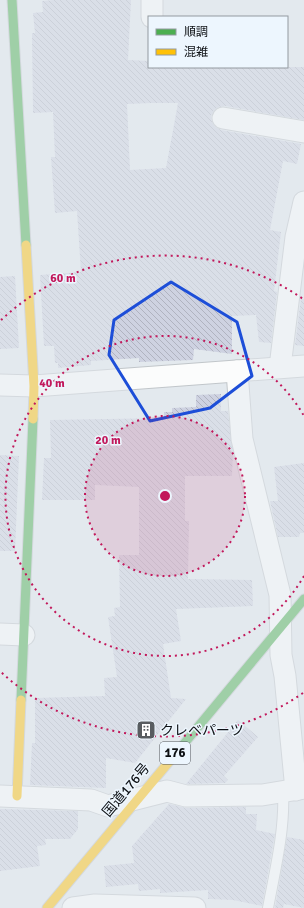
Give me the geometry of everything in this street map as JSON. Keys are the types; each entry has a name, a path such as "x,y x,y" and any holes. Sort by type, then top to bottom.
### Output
{"main road":[{"path":"9,796 24,635 34,386 12,0"},
{"name":"国道176号","path":"62,905 138,798 304,599"}],"street":[{"path":"152,0 152,16"},
{"path":"223,118 304,132"},
{"path":"280,367 296,237 304,202"},
{"path":"0,386 34,386 304,366"},
{"path":"9,796 91,800 108,806 167,791 186,796 262,794 294,790 285,676 280,656 280,594 242,438 237,371"},
{"path":"0,634 24,635"},
{"path":"62,905 195,908"}],"lane":[{"path":"268,908 282,825 294,790"}],"highlighted area":[{"path":"171,282 237,322 252,376 210,408 150,421 109,355 114,320"}],"building":[{"path":"131,0 128,60 148,61 148,68 304,67 304,120 225,106 214,110 211,116 215,127 221,130 301,144 297,164 283,161 270,230 281,232 274,291 277,292 271,343 259,342 256,315 232,316 232,354 194,349 193,360 139,362 139,358 91,361 91,365 58,368 58,363 55,363 54,346 44,346 40,275 81,272 77,211 55,213 51,157 55,157 53,112 33,113 32,33 35,33 33,13 43,12 42,1","holes":["178,103 166,168 130,170 127,104"]},
{"path":"15,276 19,348 0,349 0,277"},
{"path":"301,298 304,299 304,346 295,345"},
{"path":"221,394 221,411 228,411 233,451 232,476 185,476 185,521 189,521 188,579 252,580 253,606 176,609 181,641 163,644 171,698 186,699 135,763 106,758 106,788 30,785 32,743 35,743 35,698 105,696 104,678 117,677 108,617 115,616 114,608 120,607 119,555 139,555 139,487 95,485 95,500 42,500 44,458 51,458 50,420 164,418 164,412 172,412 172,408 196,407 196,395"},
{"path":"0,455 19,456 15,551 0,551"},
{"path":"304,463 304,533 300,533 299,537 278,537 270,501 278,501 274,467"},
{"path":"238,720 258,737 224,776 228,780 225,783 186,784"},
{"path":"169,804 186,808 246,807 246,814 257,814 256,830 275,834 262,906 233,900 208,899 208,890 160,893 160,889 139,891 138,884 106,887 104,866 134,863 132,846"},
{"path":"0,809 78,811 78,829 70,839 45,839 46,845 37,846 40,866 0,871"},
{"path":"287,837 304,840 304,908 284,904 283,908 275,908"}],"traffic: fast":[{"path":"12,0 26,245"},
{"path":"21,700 33,419"},
{"path":"178,751 304,599"}],"traffic: slow":[{"path":"26,245 34,386 33,419"},
{"path":"17,796 21,700"},
{"path":"47,908 178,751"}],"place":[{"name":"クレベパーツ","path":"146,730"}]}
